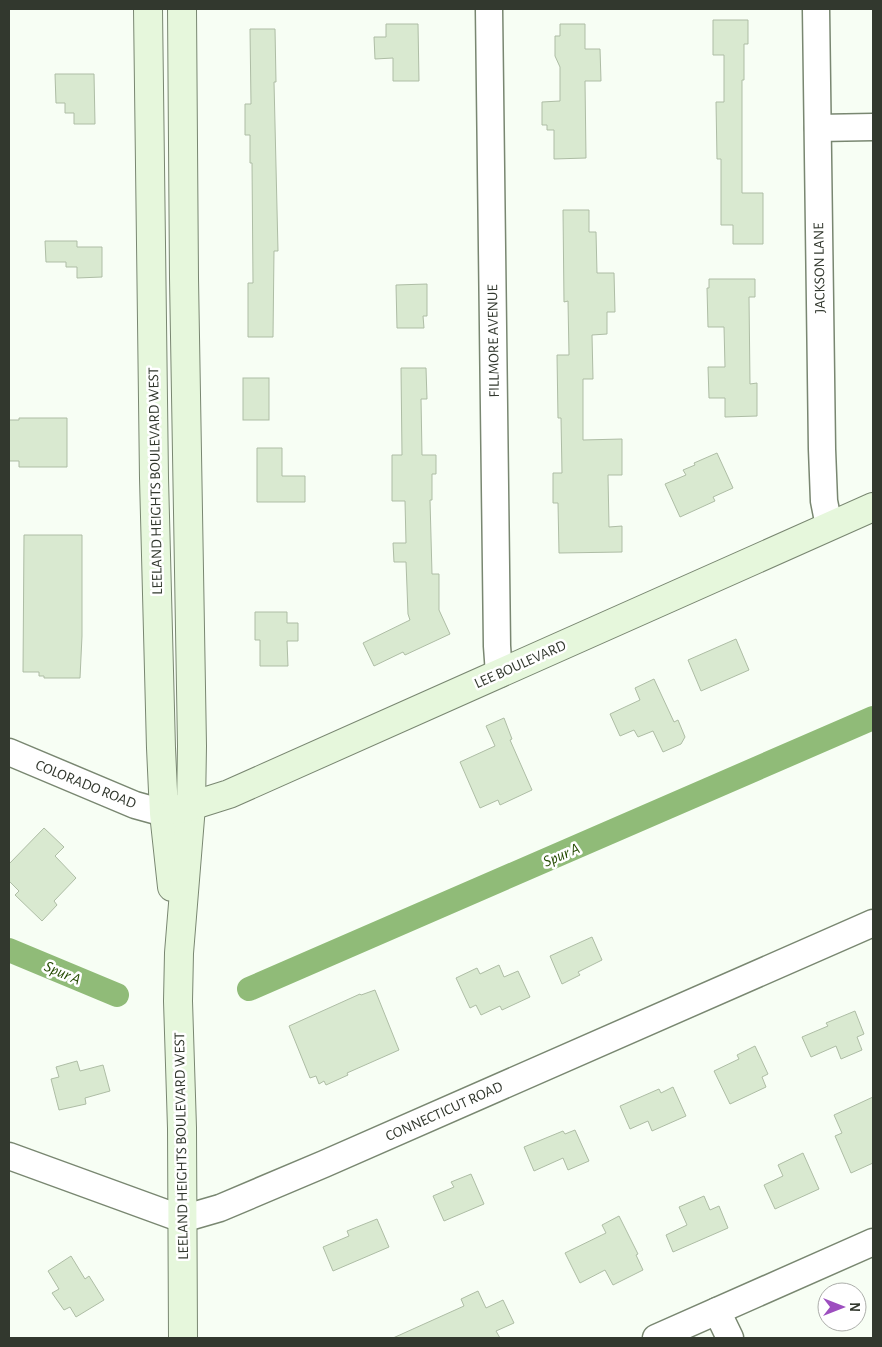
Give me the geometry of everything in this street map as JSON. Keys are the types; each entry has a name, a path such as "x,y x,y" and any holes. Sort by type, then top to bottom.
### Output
{"main road":[{"name":"LEELAND HEIGHTS BOULEVARD WEST","path":"148,9 154,487 161,748 164,812 179,953"},
{"name":"LEELAND HEIGHTS BOULEVARD WEST","path":"182,9 192,746 191,806 179,953 178,1001 182,1128 183,1338"},
{"name":"LEE BOULEVARD","path":"164,812 229,794 873,506"}],"street":[{"name":"FILLMORE AVENUE","path":"489,9 497,646 499,674"},
{"name":"JACKSON LANE","path":"816,9 822,449 824,501 829,526"},
{"path":"818,128 873,127"},
{"name":"COLORADO ROAD","path":"9,752 136,805 164,812"},
{"name":"CONNECTICUT ROAD","path":"182,1219 220,1208 333,1160 873,923"},
{"path":"9,1156 182,1219"},
{"path":"656,1338 873,1242"},
{"path":"717,1311 730,1338"}],"building":[{"path":"713,20 748,20 748,44 744,44 744,80 742,80 742,193 763,193 763,244 733,244 733,225 721,225 721,159 717,159 716,102 724,102 724,55 713,55"},
{"path":"386,24 418,24 419,81 393,81 393,58 375,59 374,37 386,37"},
{"path":"560,24 585,24 585,49 600,49 601,81 585,81 586,158 554,159 554,130 547,130 547,125 542,125 542,102 560,101 560,67 555,56 555,36 560,36"},
{"path":"250,29 275,29 276,82 274,82 278,251 274,251 273,337 248,337 248,283 253,283 252,163 250,163 250,135 245,135 245,104 251,104"},
{"path":"55,74 94,74 95,124 74,124 74,113 65,113 65,103 56,103"},
{"path":"563,210 589,210 589,232 596,232 597,273 614,273 615,312 607,312 607,334 592,335 593,379 583,379 583,440 622,439 622,475 608,475 609,527 622,526 622,552 559,553 558,503 553,503 553,473 562,473 561,418 558,418 557,355 569,355 568,301 564,302"},
{"path":"45,241 77,241 77,247 102,247 102,277 77,278 77,267 66,267 66,262 46,262"},
{"path":"709,279 755,279 755,297 749,297 750,384 757,383 757,416 725,417 725,398 709,398 708,367 725,367 724,327 708,327 707,288 709,288"},
{"path":"427,284 427,316 423,316 424,328 397,328 396,285"},
{"path":"401,368 426,368 427,399 421,399 422,455 436,455 436,474 432,474 432,500 430,500 432,574 439,574 439,610 450,634 405,655 403,652 374,666 363,643 410,620 408,614 406,562 394,562 393,543 406,543 405,501 392,501 392,455 402,455"},
{"path":"243,378 269,378 269,420 243,420"},
{"path":"19,418 67,418 67,467 19,467 19,461 9,461 9,420 19,420"},
{"path":"257,448 282,448 282,476 305,476 305,502 257,502"},
{"path":"717,453 733,488 713,497 715,501 680,517 665,484 686,475 683,470 695,465 694,463"},
{"path":"24,535 82,535 80,678 44,678 44,676 39,676 39,672 23,672"},
{"path":"255,612 287,612 287,623 298,623 298,641 287,641 288,666 260,666 260,640 255,640"},
{"path":"736,639 749,670 701,691 688,660"},
{"path":"654,679 674,722 678,720 685,737 681,744 663,752 653,731 638,737 634,730 620,736 610,714 640,700 635,688"},
{"path":"504,718 512,739 510,740 532,790 500,805 498,800 480,808 460,762 495,746 486,726"},
{"path":"44,828 64,847 55,856 76,878 54,901 57,905 42,921 15,895 19,891 9,881 9,864"},
{"path":"592,937 602,960 578,972 580,975 562,984 550,956"},
{"path":"499,965 504,977 518,971 530,997 502,1010 500,1006 481,1015 476,1005 470,1008 456,978 477,968 480,974"},
{"path":"375,990 399,1050 347,1073 348,1075 326,1085 324,1081 319,1084 316,1076 310,1078 289,1026 360,994"},
{"path":"855,1011 864,1034 857,1037 862,1050 841,1059 836,1046 811,1057 802,1037 828,1026 826,1023"},
{"path":"755,1046 768,1074 762,1077 766,1087 730,1104 714,1071 739,1059 737,1055"},
{"path":"77,1061 80,1071 103,1065 110,1091 85,1098 86,1104 59,1110 51,1079 59,1077 56,1067"},
{"path":"673,1087 686,1116 652,1131 648,1121 630,1129 620,1106 659,1089 661,1093"},
{"path":"873,1097 873,1163 851,1173 835,1136 842,1133 834,1115"},
{"path":"575,1130 589,1161 568,1170 563,1158 534,1171 524,1147 563,1131 565,1134"},
{"path":"803,1153 819,1189 775,1209 764,1185 783,1176 778,1165"},
{"path":"471,1174 484,1204 444,1221 433,1196 454,1187 451,1182"},
{"path":"704,1196 710,1210 719,1206 728,1228 673,1252 666,1235 687,1225 679,1207"},
{"path":"619,1216 638,1254 636,1255 643,1270 613,1285 605,1270 580,1283 565,1253 606,1233 602,1225"},
{"path":"377,1219 389,1247 333,1271 323,1247 349,1236 347,1231"},
{"path":"71,1256 85,1279 89,1276 104,1300 76,1317 70,1307 64,1310 52,1293 59,1289 48,1271"},
{"path":"478,1291 486,1308 503,1300 514,1323 496,1331 500,1338 393,1338 464,1306 461,1299"}],"waterway":[{"name":"Spur A","path":"249,989 873,718"},
{"name":"Spur A","path":"9,950 117,995"}]}
